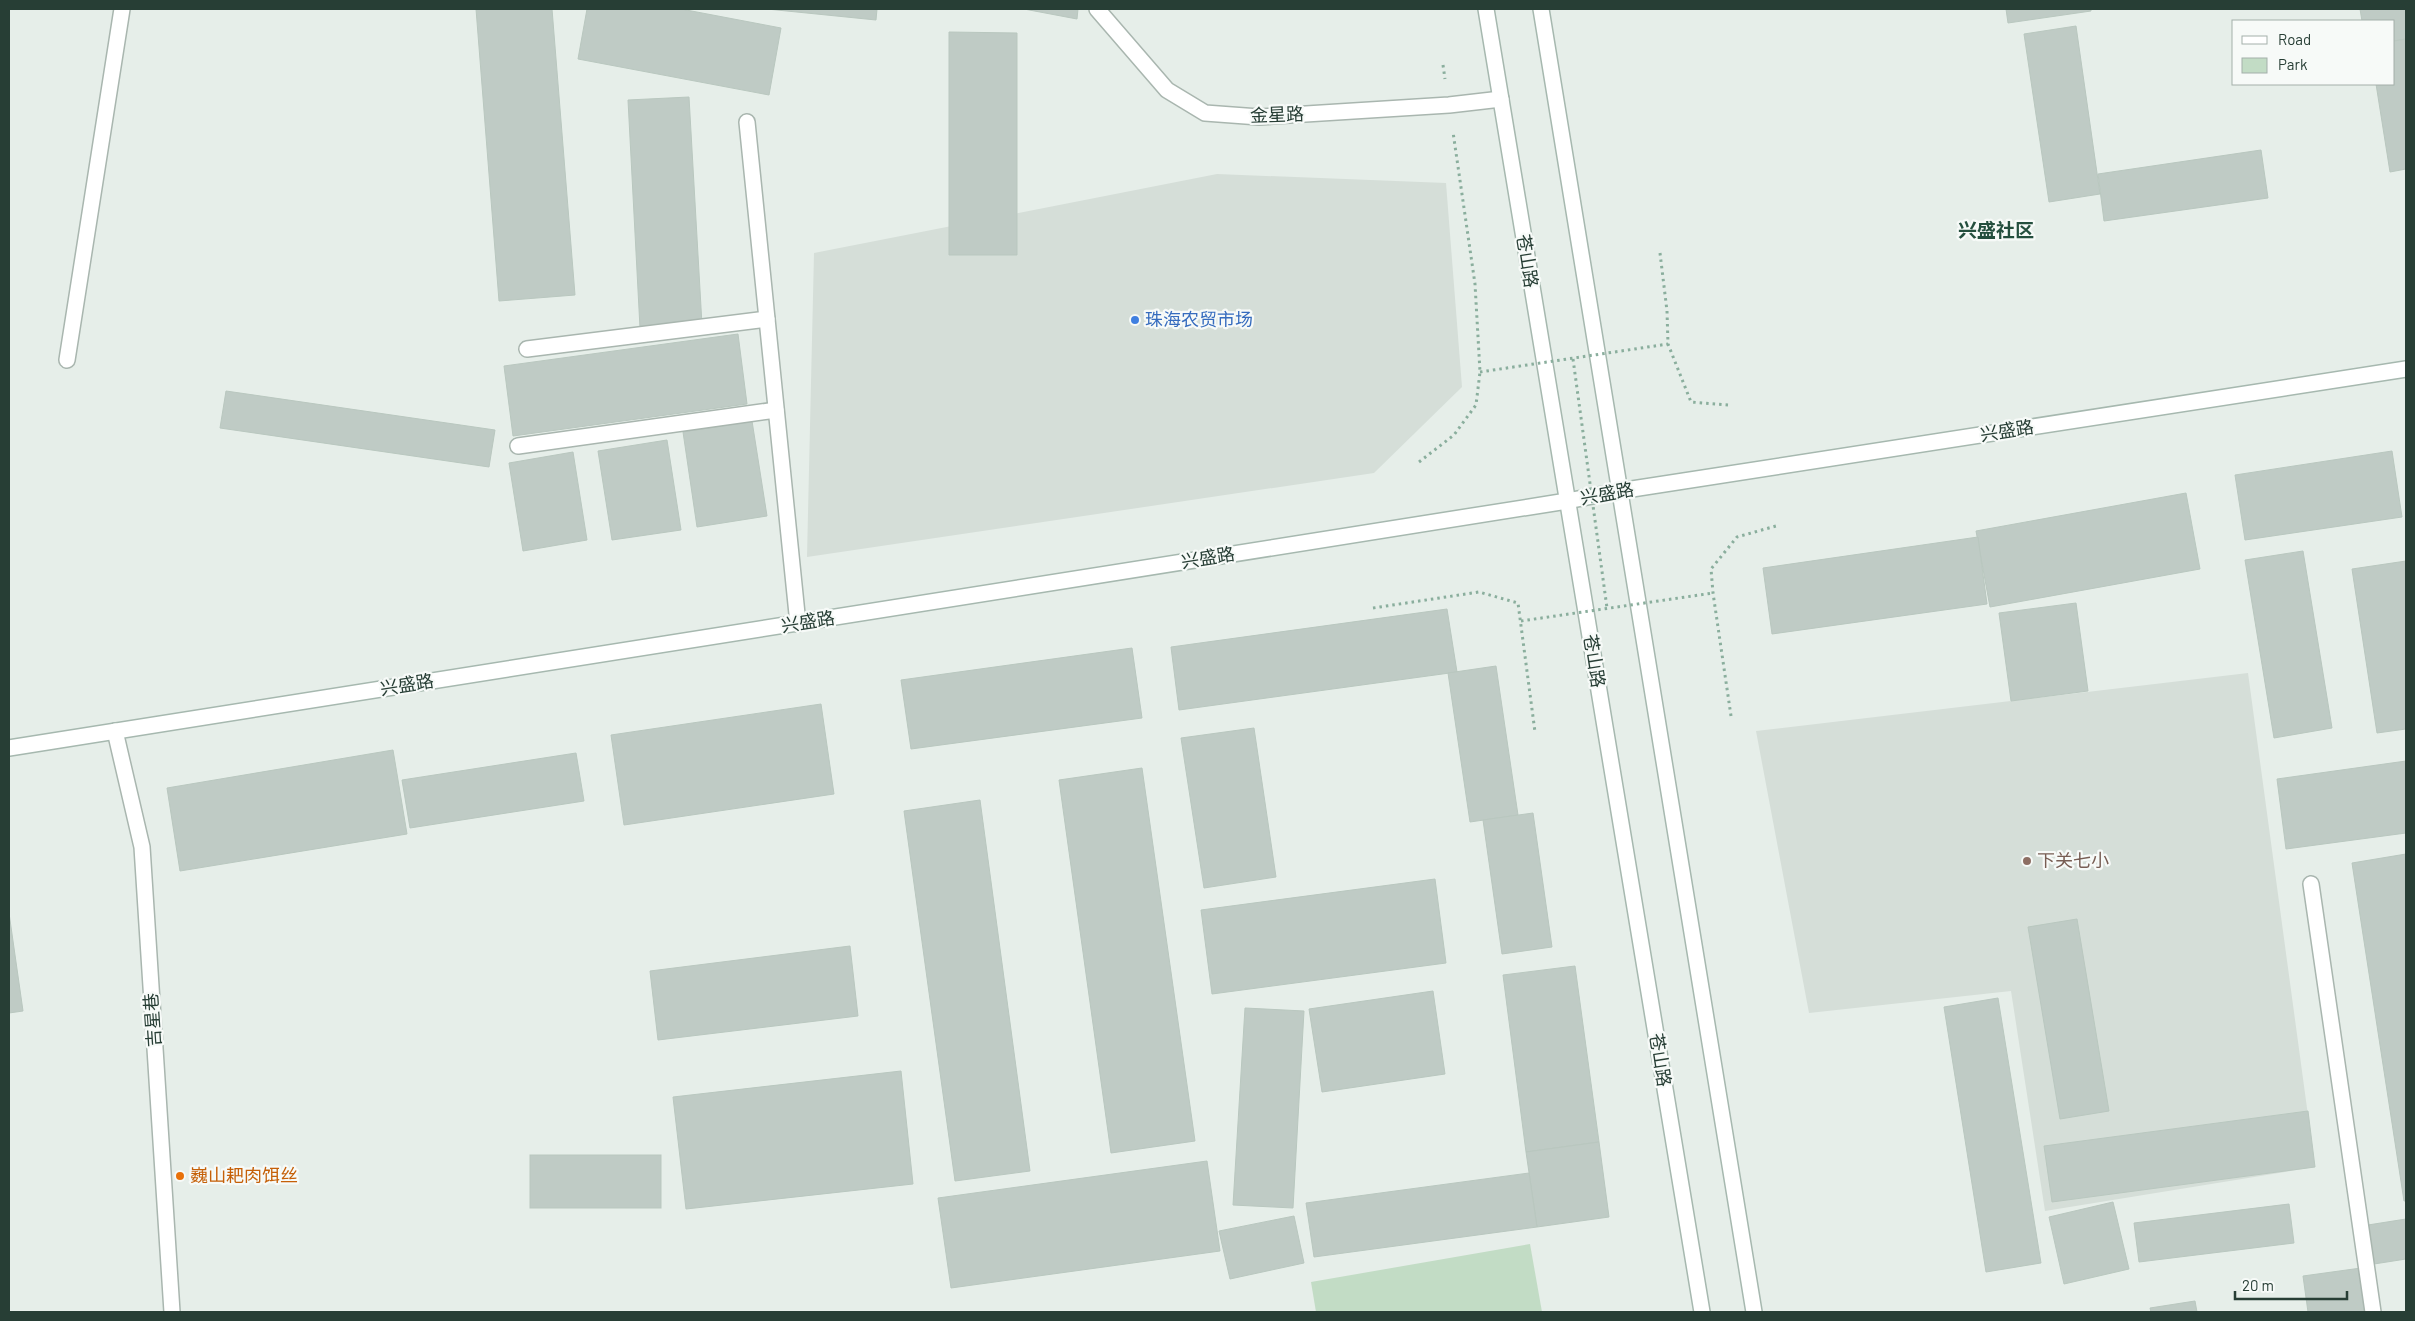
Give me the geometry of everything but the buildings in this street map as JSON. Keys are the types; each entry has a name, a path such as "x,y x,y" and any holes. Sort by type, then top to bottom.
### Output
{"street":[{"path":"67,360 122,9"},
{"name":"金星路","path":"1097,9 1167,90 1205,113 1259,117 1449,105 1501,99"},
{"name":"苍山路","path":"1486,9 1702,1312"},
{"path":"1541,9 1754,1312"},
{"path":"747,122 798,624"},
{"path":"527,349 767,319"},
{"name":"兴盛路","path":"9,748 798,624 1567,501 1619,491 2406,369"},
{"path":"518,446 776,410"},
{"name":"吉星巷","path":"115,731 142,847 172,1312"},
{"path":"2311,884 2373,1312"}],"path":[{"path":"1418,462 1454,435 1476,405 1480,372 1477,351 1475,284 1443,65"},
{"path":"1660,253 1667,311 1668,344 1691,402 1728,404"},
{"path":"1480,372 1668,344"},
{"path":"1573,359 1608,608"},
{"path":"1731,716 1711,569 1737,537 1776,526"},
{"path":"1373,608 1480,592 1518,603 1535,732"},
{"path":"1521,621 1713,593"}],"shaded area":[{"name":"珠海农贸市场","path":"1217,174 1446,183 1462,387 1374,473 807,557 814,253"},
{"name":"下关七小","path":"2248,673 2315,1167 2045,1211 2011,991 1809,1013 1756,731"}],"green space":[{"path":"1530,1244 1542,1312 1316,1312 1311,1282"}],"place":[{"name":"珠海农贸市场","path":"1135,320"},
{"name":"下关七小","path":"2027,861"},
{"name":"巍山耙肉饵丝","path":"180,1176"}],"district":[{"name":"兴盛社区","path":"1996,230"}]}
